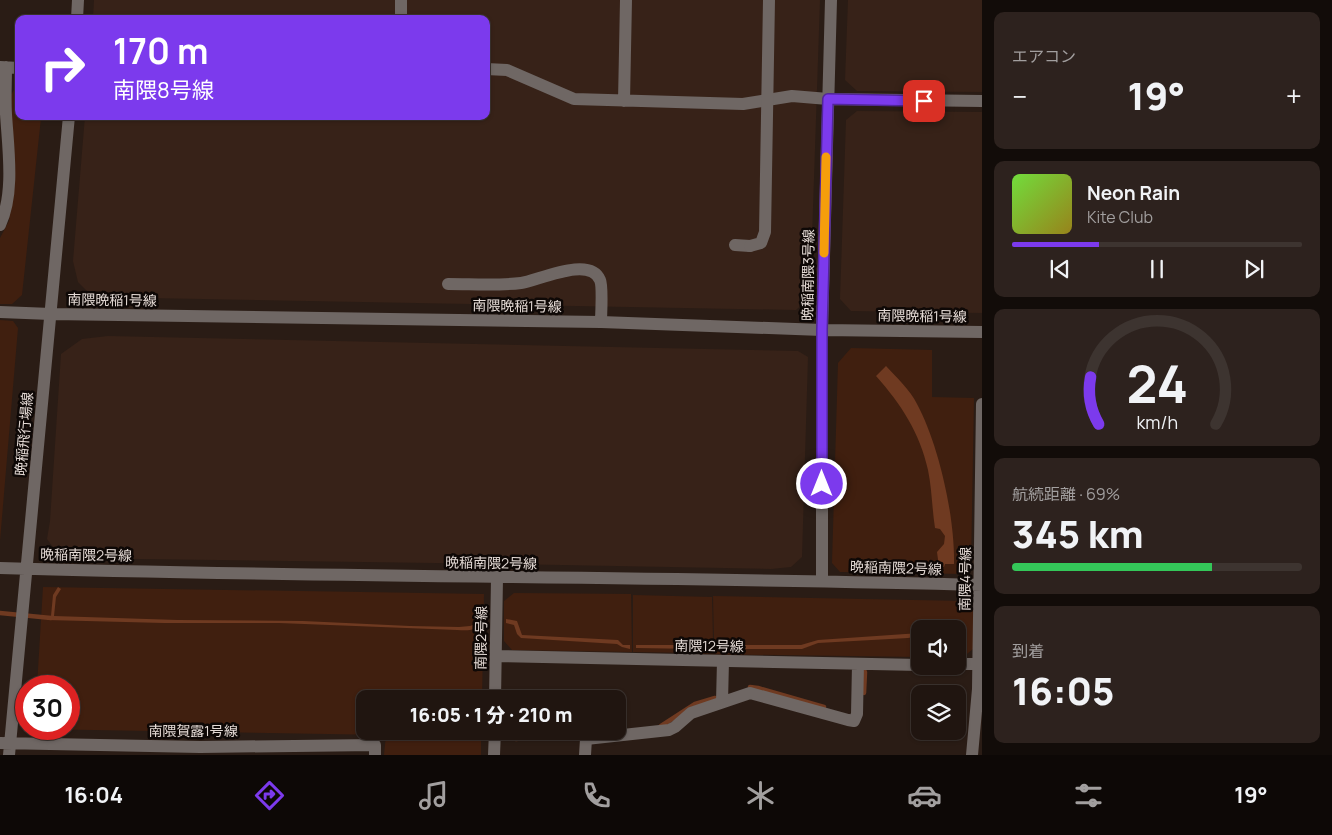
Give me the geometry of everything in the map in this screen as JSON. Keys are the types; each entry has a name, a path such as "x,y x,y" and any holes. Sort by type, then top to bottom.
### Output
{"street":[{"path":"77,15 78,0"},
{"path":"401,0 401,15"},
{"path":"624,101 626,0"},
{"path":"735,245 750,246 761,243 765,232 769,0"},
{"name":"晩稲南隈3号線","path":"822,581 822,330 831,0"},
{"path":"0,225 7,194 9,165 8,67"},
{"path":"490,69 508,70 574,100 743,104 792,96 828,99 982,101"},
{"name":"晩稲飛行場線","path":"7,747 27,568 69,120"},
{"path":"448,284 522,283 564,270 582,270 595,273 601,280 601,322"},
{"name":"南隈晩稲1号線","path":"0,312 601,322 822,330 982,332"},
{"name":"南隈4号線","path":"972,755 978,689 981,585 982,404"},
{"name":"晩稲南隈2号線","path":"0,568 981,585"},
{"name":"南隈2号線","path":"496,690 497,578"},
{"name":"南隈12号線","path":"496,656 723,662 911,664"},
{"path":"722,702 723,662"},
{"path":"585,755 586,739 669,730 691,713 750,693 854,721 858,714 858,664"},
{"path":"966,664 978,664"},
{"path":"496,740 497,755"},
{"name":"南隈賀露1号線","path":"7,747 199,751 375,745 375,755"}],"shaded area":[{"path":"94,0 820,0 810,297 796,310 93,297 78,282 73,261 85,120 490,120 490,15 93,15"},
{"path":"848,0 982,0 982,92 857,91 845,80"},
{"path":"15,90 15,120 41,120 22,295 12,304 0,304 0,238 9,221 14,176 11,95"},
{"path":"857,111 982,112 982,313 851,311 840,299 846,120"},
{"path":"0,320 13,321 18,328 0,541"},
{"path":"108,336 798,351 808,357 802,557 791,567 771,569 61,558 47,539 50,521 61,354 82,339"},
{"path":"851,348 932,350 932,397 974,398 971,566 964,574 840,572 832,563 838,363"},
{"path":"886,366 914,399 925,421 939,460 949,504 954,545 954,564 945,564 944,567 939,567 937,552 944,544 945,536 940,529 935,528 929,477 924,456 915,431 894,397 876,376"},
{"path":"43,587 484,594 482,690 356,690 356,734 80,730 80,675 38,675"},
{"path":"58,587 61,589 56,597 54,616 178,620 303,621 459,627 470,626 478,623 480,620 488,619 488,622 474,629 466,630 279,623 47,620 46,616 51,616 53,595"},
{"path":"514,593 631,594 632,652 512,650 504,641 504,601"},
{"path":"633,595 712,597 713,640 698,639 698,653 633,652"},
{"path":"713,596 964,601 973,610 973,649 966,655 966,620 911,620 911,657 699,654 699,640 714,640"},
{"path":"506,619 517,621 522,635 618,640 623,645 630,645 630,649 617,644 521,638 517,634 514,625 506,623"},
{"path":"911,634 911,638 908,638 818,643 802,649 701,649 700,645 801,645 818,640"},
{"path":"636,645 696,645 696,649 636,648"},
{"path":"386,740 481,740 481,755 384,755"}],"waterway":[{"path":"0,613 51,618"},
{"path":"864,693 865,672"},
{"path":"750,687 824,707"},
{"path":"661,726 695,704 715,698"}],"slow traffic":[{"path":"824,253 826,157"}],"route":[{"path":"822,484 822,330 828,99 924,101"}]}
